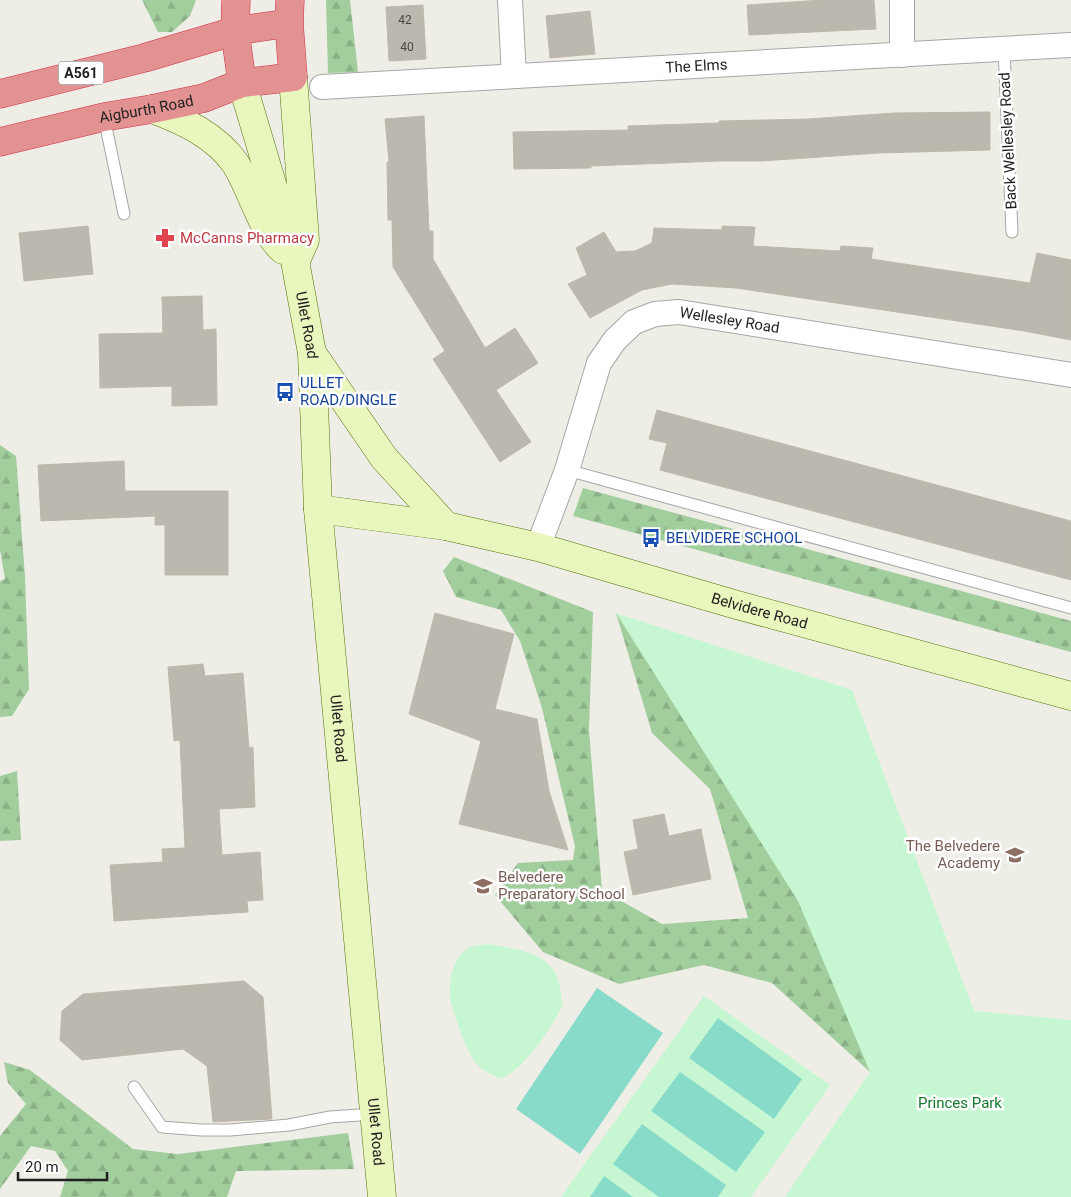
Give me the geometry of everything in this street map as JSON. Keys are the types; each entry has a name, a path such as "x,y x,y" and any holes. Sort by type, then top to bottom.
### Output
{"highway":[{"name":"Ullet Road","path":"236,0 235,31 242,83"},
{"name":"A561","path":"0,94 144,58 235,31 289,12 293,77"},
{"name":"Aigburth Road","path":"0,142 104,117 152,110 204,98 242,83 293,77"}],"main road":[{"path":"152,110 194,127 225,151 236,164 278,246 295,261 306,240 293,77"},
{"name":"Ullet Road","path":"242,83 295,261 312,353 318,509 382,1197"},
{"path":"312,353 384,458 446,526"},
{"name":"Belvidere Road","path":"318,509 446,526 538,547 737,605 1071,696"}],"street":[{"path":"510,0 514,76"},
{"path":"902,0 902,55"},
{"name":"The Elms","path":"322,87 1071,45"},
{"name":"Wellesley Road","path":"538,547 567,470 599,363 615,340 634,322 656,314 679,312 1071,375"}],"lane":[{"name":"Back Wellesley Road","path":"1004,49 1012,232"},
{"path":"104,117 124,214"},
{"path":"567,470 1071,608"},
{"path":"134,1087 162,1127 230,1130 288,1125 330,1117 374,1114"}],"green space":[{"path":"142,0 196,0 190,16 172,32 158,32"},
{"path":"326,0 350,0 358,72 328,73"},
{"path":"0,445 16,456 25,577 29,689 12,716 0,717 0,581 5,579 0,550"},
{"path":"583,488 1071,621 1071,652 573,516"},
{"path":"454,557 593,612 589,730 602,890 662,924 748,918 710,789 652,733 616,613 650,634 792,847 870,1072 772,983 704,965 619,984 543,952 495,895 518,863 573,860 575,846 542,708 520,641 501,610 456,597 443,571"},
{"name":"Princes Park","path":"616,613 852,690 974,1011 1071,1020 1071,1197 785,1197 870,1072 798,901"},
{"path":"17,771 21,840 0,841 0,776"},
{"path":"488,944 526,952 544,960 556,974 563,1005 545,1036 528,1057 520,1066 501,1079 484,1070 475,1062 460,1030 450,997 451,976 459,957 471,947"},
{"path":"704,996 830,1085 751,1197 561,1197"},
{"path":"4,1062 30,1070 133,1149 178,1154 348,1133 354,1169 236,1171 227,1197 60,1197 68,1171 55,1151 31,1146 0,1189 0,1136 26,1104 8,1083"}],"shaded area":[{"path":"597,988 663,1033 580,1154 516,1109"},
{"path":"718,1018 802,1079 774,1119 689,1058"},
{"path":"680,1072 765,1132 736,1172 651,1111"},
{"path":"642,1124 726,1185 718,1197 659,1197 613,1164"},
{"path":"604,1176 633,1197 590,1197"}],"building":[{"path":"822,0 874,0 876,29 749,35 747,5"},
{"path":"423,5 426,59 389,61 386,7"},
{"path":"590,11 595,54 550,58 546,16"},
{"path":"990,112 990,150 879,153 761,161 591,166 591,168 514,169 513,132 628,130 628,126 808,119 894,113"},
{"path":"424,116 429,231 433,231 433,259 485,348 515,328 538,363 496,390 531,442 500,462 433,359 445,351 393,267 392,220 388,220 387,162 389,162 385,119"},
{"path":"88,226 93,274 24,281 19,233"},
{"path":"722,226 755,227 753,246 840,251 841,246 873,248 871,259 1030,283 1037,253 1071,260 1071,340 1024,331 736,288 672,284 642,290 590,318 568,284 587,275 576,248 604,232 616,252 635,251 652,243 654,228 722,230"},
{"path":"202,296 203,330 216,329 217,405 172,406 172,386 100,388 99,334 163,333 162,297"},
{"path":"657,410 1071,521 1071,580 660,470 667,443 649,439"},
{"path":"124,461 125,491 228,491 228,575 165,575 165,525 155,525 155,516 41,521 38,465"},
{"path":"435,613 514,634 495,709 537,719 549,791 568,850 459,824 481,741 409,714"},
{"path":"203,664 205,676 243,673 249,748 253,747 255,807 219,809 222,855 260,852 263,900 247,901 248,912 114,921 110,865 163,862 162,849 185,848 180,740 174,741 168,667"},
{"path":"664,814 669,836 701,829 711,879 633,895 624,852 638,849 633,820"},
{"path":"244,981 263,997 272,1119 213,1122 207,1066 183,1049 82,1060 60,1040 62,1011 83,994"}],"place":[{"name":"McCanns Pharmacy","path":"165,238"},
{"name":"ULLET ROAD/DINGLE","path":"285,392"},
{"name":"BELVIDERE SCHOOL","path":"651,538"},
{"name":"The Belvedere Academy","path":"1015,855"},
{"name":"Belvedere Preparatory School","path":"483,886"}]}
